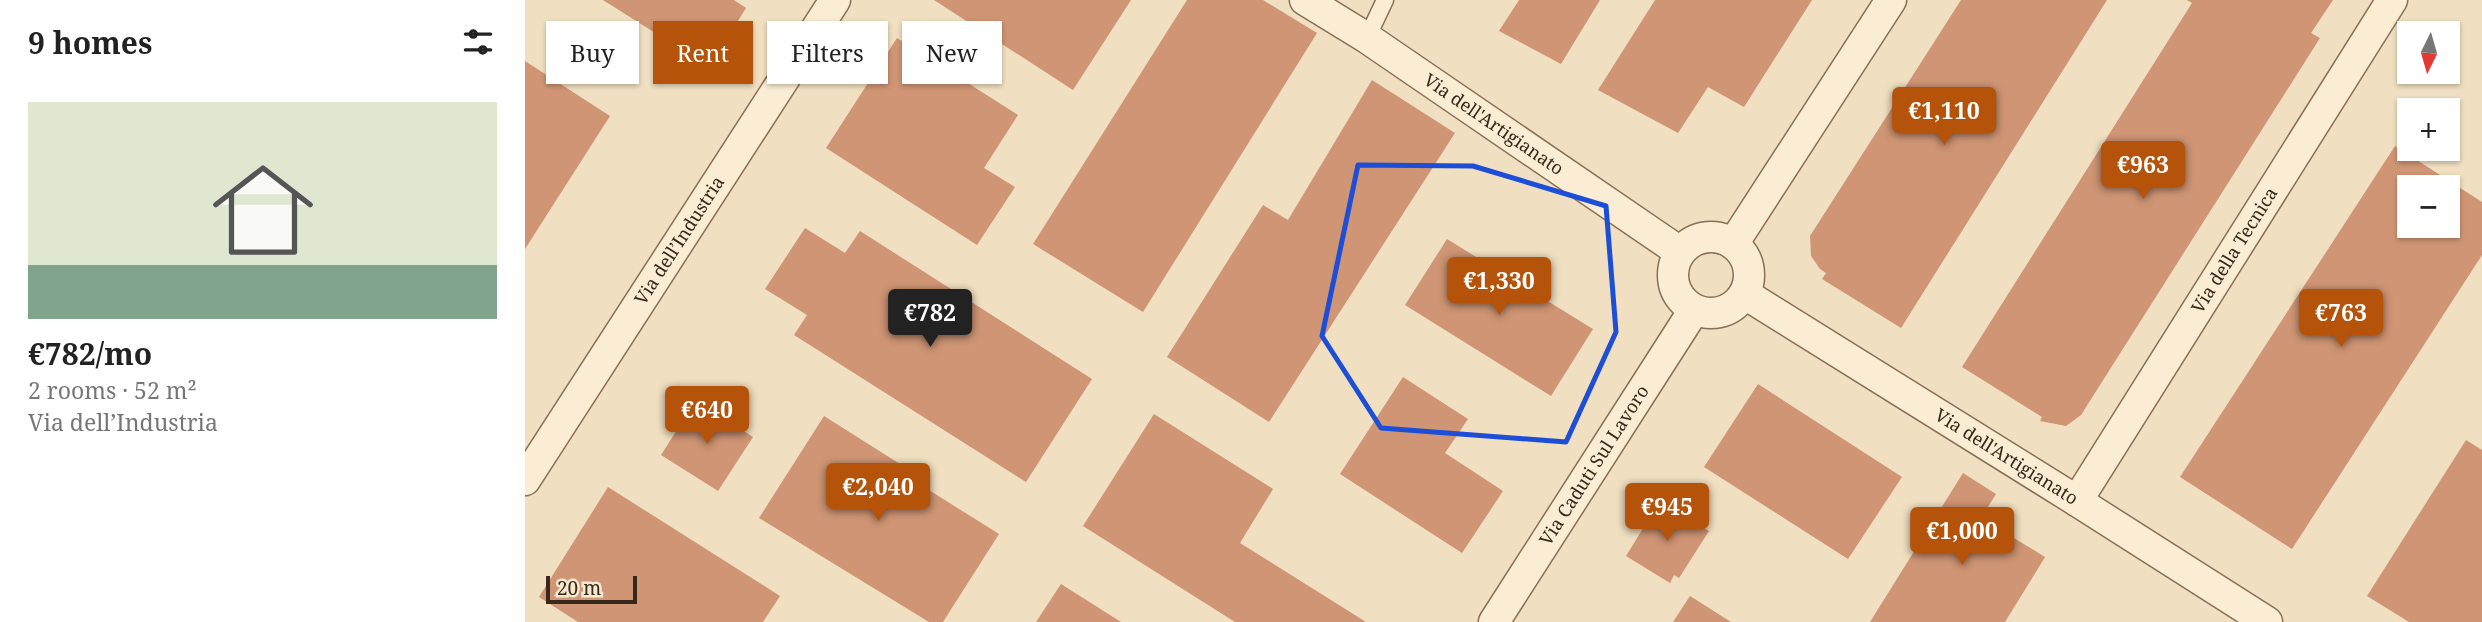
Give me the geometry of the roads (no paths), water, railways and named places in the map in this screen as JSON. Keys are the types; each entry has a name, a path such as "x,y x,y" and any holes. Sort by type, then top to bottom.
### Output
{"street":[{"name":"Via dell’Industria","path":"525,480 835,0"},
{"name":"Via dell'Artigianato","path":"1305,0 1367,38 1680,252"},
{"path":"1733,244 1891,0"},
{"name":"Via della Tecnica","path":"2077,500 2392,0"},
{"path":"1711,237 1733,244 1747,262 1749,284 1745,294 1728,310 1717,313 1694,310 1685,304 1673,284 1672,273 1680,252 1689,244 1711,237"},
{"name":"Via dell'Artigianato","path":"1745,294 2077,500 2266,622"},
{"name":"Via Caduti Sul Lavoro","path":"1494,622 1694,310"}],"lane":[{"path":"1367,38 1385,0"}]}
